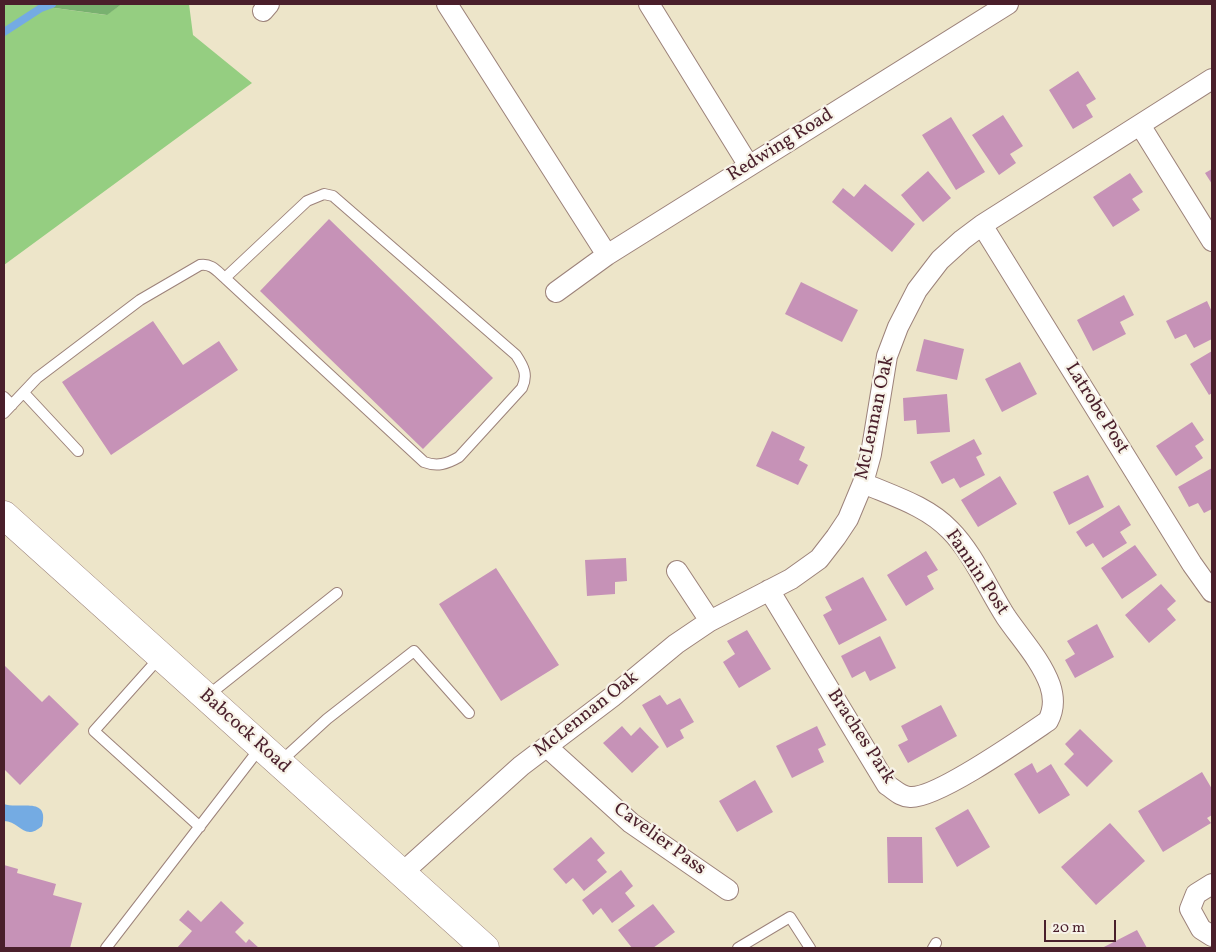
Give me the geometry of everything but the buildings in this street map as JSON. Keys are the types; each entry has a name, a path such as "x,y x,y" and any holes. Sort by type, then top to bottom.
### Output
{"main road":[{"name":"Babcock Road","path":"4,515 485,948"}],"street":[{"path":"447,4 607,255"},
{"path":"649,4 748,166"},
{"name":"Redwing Road","path":"556,292 607,255 1008,4"},
{"name":"McLennan Oak","path":"401,874 521,766 612,697 676,644 710,621 792,579 818,559 848,519 863,483 871,454 887,356 898,327 917,290 940,260 982,225 1212,79"},
{"path":"1140,125 1212,241"},
{"name":"Latrobe Post","path":"982,225 1192,564 1212,592"},
{"name":"Fannin Post","path":"863,483 914,505 934,517 950,530 965,548 1006,616 1043,671 1050,686 1053,700"},
{"path":"677,571 710,621"},
{"name":"Braches Park","path":"769,590 887,785 902,796 913,798 925,795 967,773 1048,722 1053,712 1053,700"},
{"name":"Cavelier Pass","path":"547,747 631,824 728,890"},
{"path":"1212,884 1196,894 1190,909 1201,929 1212,936"}],"lane":[{"path":"4,413 37,378 140,300 206,264 213,267 424,462 428,464 448,464 459,457 522,388 525,380 525,367 516,355 333,196 324,194 307,201 225,278"},
{"path":"24,393 78,450"},
{"path":"4,397 12,405"},
{"path":"206,698 337,593"},
{"path":"106,948 200,827 270,755 327,719 414,650 469,713"},
{"path":"161,657 94,731 200,827"},
{"path":"738,948 790,917 810,948"}],"green space":[{"path":"4,4 25,4 106,15 122,4 189,4 193,35 252,83 4,265"},
{"path":"25,4 122,4 107,15"}],"water":[{"path":"4,804 37,807 41,810 43,816 42,826 31,832 22,830 14,824 4,821"}],"waterway":[{"path":"4,32 41,8 52,4"}]}
